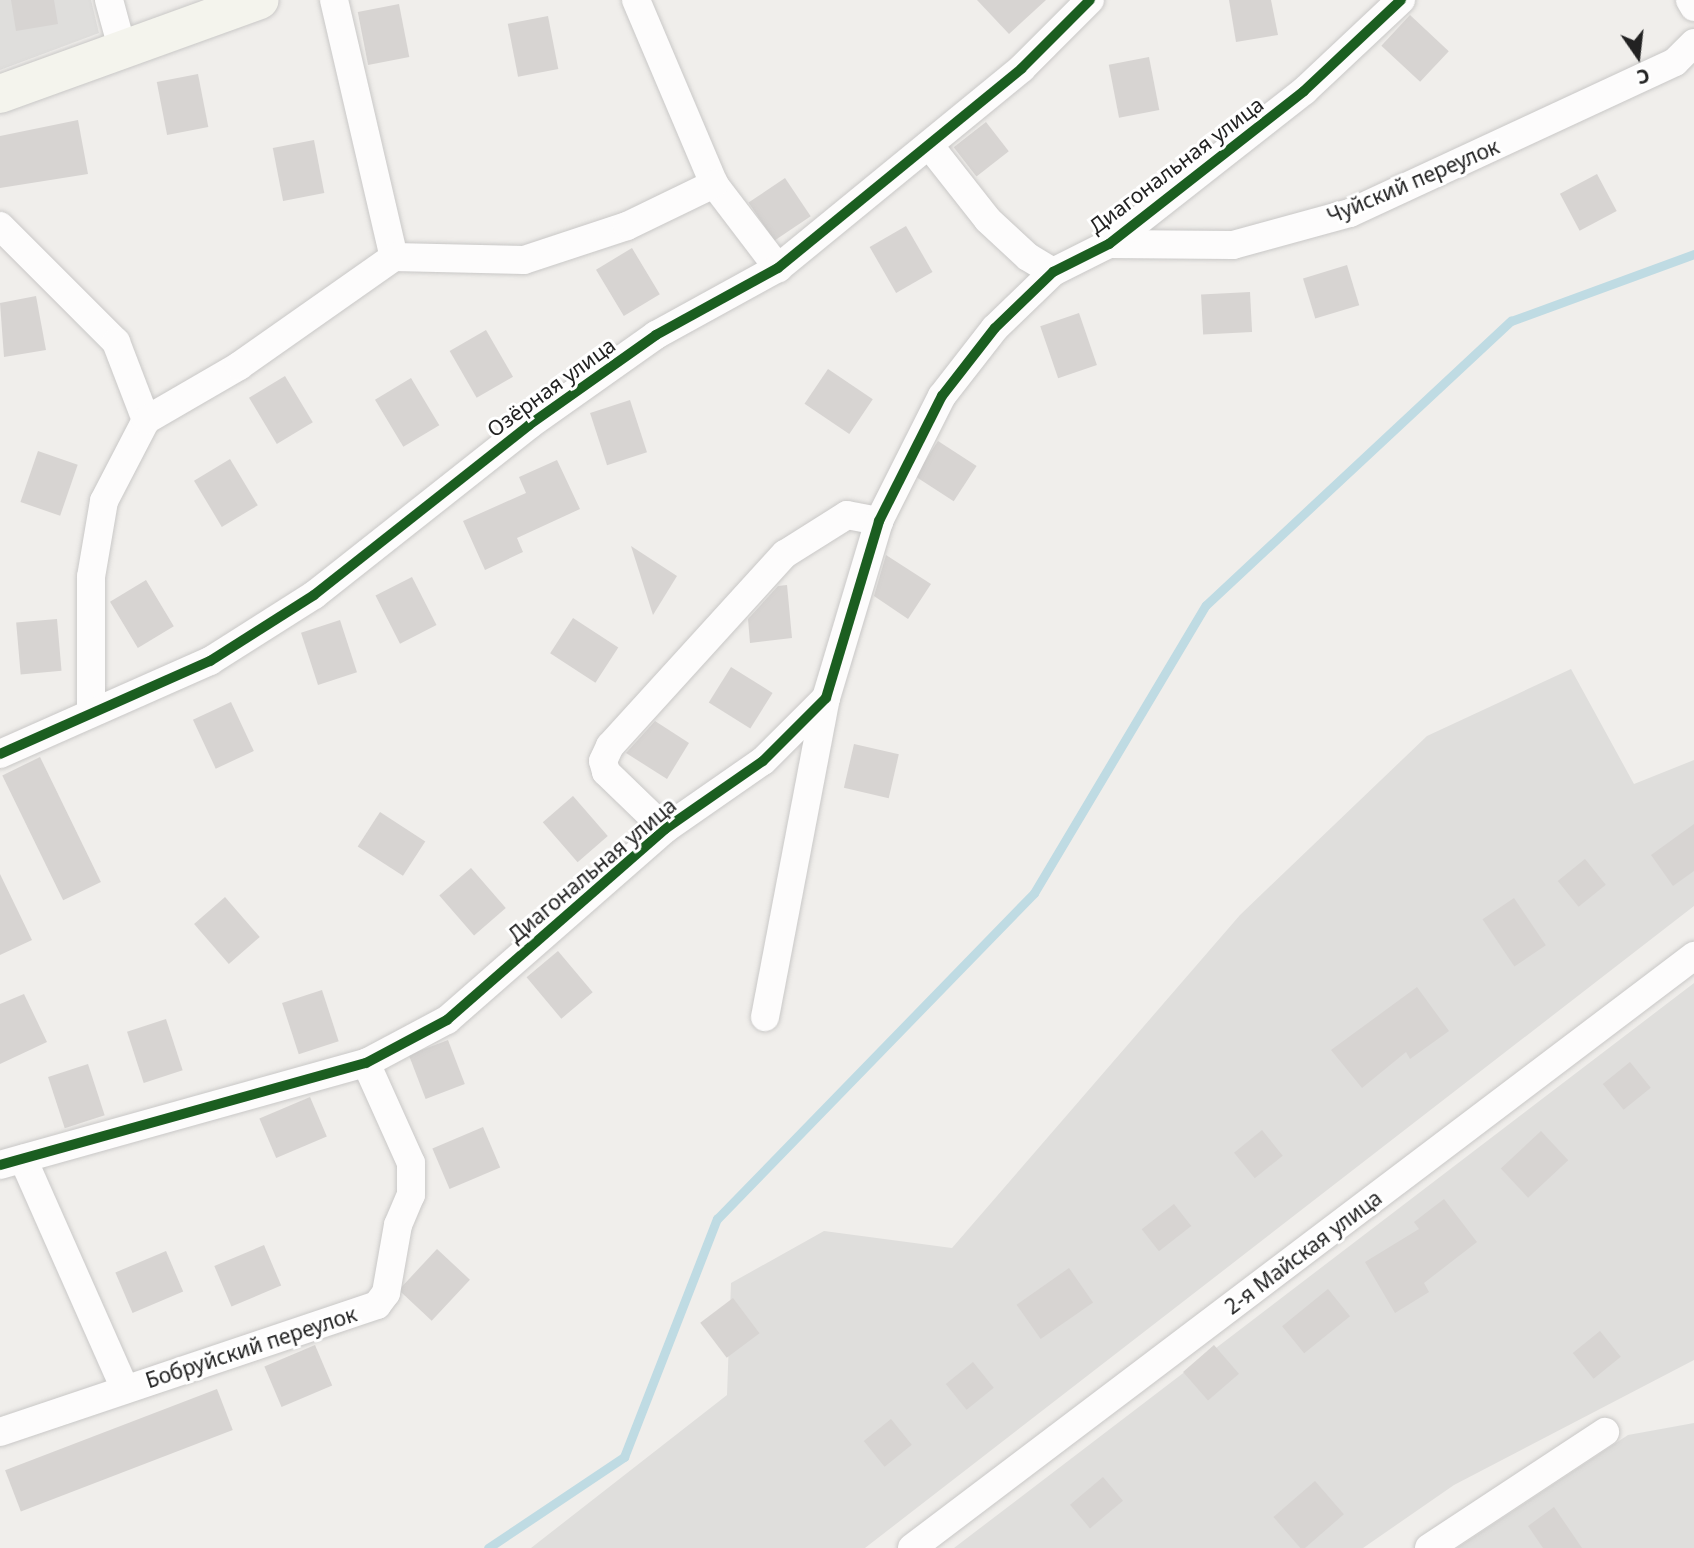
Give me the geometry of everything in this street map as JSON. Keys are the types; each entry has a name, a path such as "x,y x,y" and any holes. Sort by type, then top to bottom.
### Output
{"main road":[{"path":"0,94 259,0"}],"street":[{"path":"109,0 122,48"},
{"path":"334,0 394,257"},
{"path":"636,0 714,184 778,268"},
{"name":"Озёрная улица","path":"0,754 210,661 314,595 529,425 635,350 778,268 1023,68 1090,0"},
{"name":"Диагональная улица","path":"11,1162 366,1062 447,1020 665,829 764,761 825,698 879,521 942,396 995,328 1053,272 1109,244 1304,91 1401,0"},
{"path":"1690,0 1694,7"},
{"name":"Чуйский переулок","path":"1109,244 1233,245 1350,212 1675,62 1694,43"},
{"path":"929,145 988,220 1053,272"},
{"path":"92,711 91,577 102,513 146,420 239,366 394,257 524,260 627,226 714,184"},
{"path":"0,226 116,342 146,420"},
{"path":"665,829 606,772 603,761 610,746 785,554 847,515 879,521"},
{"path":"765,1017 825,698"},
{"name":"2-я Майская улица","path":"912,1548 1694,956"},
{"name":"Бобруйский переулок","path":"0,1432 377,1305 386,1293 398,1225 411,1195 411,1163 366,1062"},
{"path":"11,1162 125,1389"},
{"path":"1429,1548 1605,1432"}],"shaded area":[{"path":"0,0 91,0 99,33 0,70"},
{"path":"1571,669 1634,784 1694,760 1694,906 865,1548 531,1548 727,1395 731,1283 824,1231 952,1248 1240,915 1427,736"},
{"path":"1694,983 1694,1360 1454,1485 1363,1548 954,1548"},
{"path":"1694,1423 1694,1548 1457,1548 1628,1435"}],"building":[{"path":"11,0 54,0 58,24 16,31"},
{"path":"977,0 1046,0 1009,34"},
{"path":"1229,0 1271,0 1278,35 1236,42"},
{"path":"399,4 409,57 368,65 358,12"},
{"path":"1410,15 1449,51 1420,82 1381,46"},
{"path":"548,16 558,69 518,77 508,24"},
{"path":"1149,57 1159,110 1119,118 1109,65"},
{"path":"198,74 208,127 167,135 157,82"},
{"path":"78,120 88,174 0,188 0,136"},
{"path":"986,122 1009,151 976,176 954,147"},
{"path":"314,140 324,193 283,201 273,148"},
{"path":"1597,174 1617,211 1580,231 1560,194"},
{"path":"785,178 811,216 774,241 749,203"},
{"path":"906,226 932,272 896,293 870,247"},
{"path":"632,248 660,294 624,316 596,270"},
{"path":"1347,265 1359,305 1315,319 1303,278"},
{"path":"1250,292 1252,332 1203,335 1201,295"},
{"path":"36,296 46,350 4,357 0,303"},
{"path":"1079,313 1097,365 1058,378 1040,326"},
{"path":"486,330 513,377 477,398 450,351"},
{"path":"828,369 873,399 849,434 805,404"},
{"path":"285,376 313,422 277,444 249,398"},
{"path":"411,378 439,425 403,447 375,400"},
{"path":"630,400 647,452 607,465 590,413"},
{"path":"938,441 977,466 954,501 915,476"},
{"path":"38,451 78,465 60,516 20,502"},
{"path":"230,459 258,505 222,527 194,481"},
{"path":"557,460 580,509 517,538 523,552 485,570 463,521 526,493 519,477"},
{"path":"631,546 677,576 653,615"},
{"path":"886,555 931,584 908,619 874,596"},
{"path":"412,577 437,625 400,644 375,596"},
{"path":"146,580 174,626 138,648 110,602"},
{"path":"787,585 792,638 750,643 748,619 778,586"},
{"path":"573,618 618,647 595,683 550,653"},
{"path":"57,619 62,671 21,674 16,623"},
{"path":"340,620 357,672 318,685 301,633"},
{"path":"731,667 773,693 750,729 709,703"},
{"path":"231,702 254,751 216,769 193,720"},
{"path":"655,721 689,743 667,779 626,753"},
{"path":"854,744 899,754 889,798 844,788"},
{"path":"40,757 101,882 63,900 2,775"},
{"path":"573,796 608,836 578,862 543,822"},
{"path":"380,812 425,841 403,876 358,846"},
{"path":"1694,824 1694,871 1673,886 1651,855"},
{"path":"1585,859 1606,885 1579,907 1558,881"},
{"path":"471,868 506,908 474,936 439,896"},
{"path":"0,874 32,940 0,955"},
{"path":"225,897 260,937 229,964 194,924"},
{"path":"1514,898 1546,945 1514,967 1482,919"},
{"path":"558,951 593,992 561,1019 527,977"},
{"path":"1417,987 1449,1031 1410,1059 1406,1052 1362,1088 1331,1050"},
{"path":"322,990 339,1041 299,1054 282,1003"},
{"path":"24,994 47,1042 0,1064 0,1004"},
{"path":"166,1019 183,1070 144,1083 127,1032"},
{"path":"448,1040 465,1084 426,1099 409,1055"},
{"path":"1630,1062 1651,1088 1624,1110 1603,1084"},
{"path":"88,1064 105,1115 65,1128 48,1077"},
{"path":"310,1097 327,1137 276,1158 259,1118"},
{"path":"483,1127 500,1168 450,1189 432,1148"},
{"path":"1262,1130 1283,1156 1255,1178 1234,1153"},
{"path":"1541,1131 1568,1160 1528,1198 1501,1169"},
{"path":"1444,1199 1477,1242 1424,1283 1429,1292 1395,1313 1365,1262 1419,1229 1414,1222"},
{"path":"1174,1204 1191,1226 1159,1251 1142,1229"},
{"path":"264,1245 281,1286 231,1307 214,1266"},
{"path":"437,1249 470,1280 432,1321 399,1290"},
{"path":"166,1251 183,1292 133,1313 115,1272"},
{"path":"1069,1268 1093,1302 1041,1339 1017,1305"},
{"path":"1328,1289 1350,1316 1304,1353 1282,1326"},
{"path":"733,1298 759,1333 727,1358 700,1323"},
{"path":"1600,1331 1621,1357 1594,1379 1573,1353"},
{"path":"315,1345 332,1386 282,1407 264,1366"},
{"path":"1214,1345 1239,1374 1208,1401 1183,1372"},
{"path":"973,1362 994,1388 967,1410 946,1384"},
{"path":"217,1389 233,1430 21,1511 5,1470"},
{"path":"891,1419 912,1445 885,1467 864,1441"},
{"path":"1103,1477 1123,1501 1090,1528 1070,1505"},
{"path":"1315,1481 1344,1514 1305,1548 1300,1548 1273,1517"},
{"path":"1554,1507 1582,1548 1543,1548 1528,1526"}],"waterway":[{"path":"488,1548 624,1457 717,1219 1034,893 1206,605 1511,321 1694,254"}],"cycle path":[{"path":"0,754 210,661 314,595 529,425 656,335 778,268 1022,68 1090,0"},
{"path":"0,1165 366,1063 447,1020 665,829 763,761 826,698 879,521 942,396 995,328 1053,272 1109,244 1304,91 1401,0"}]}
